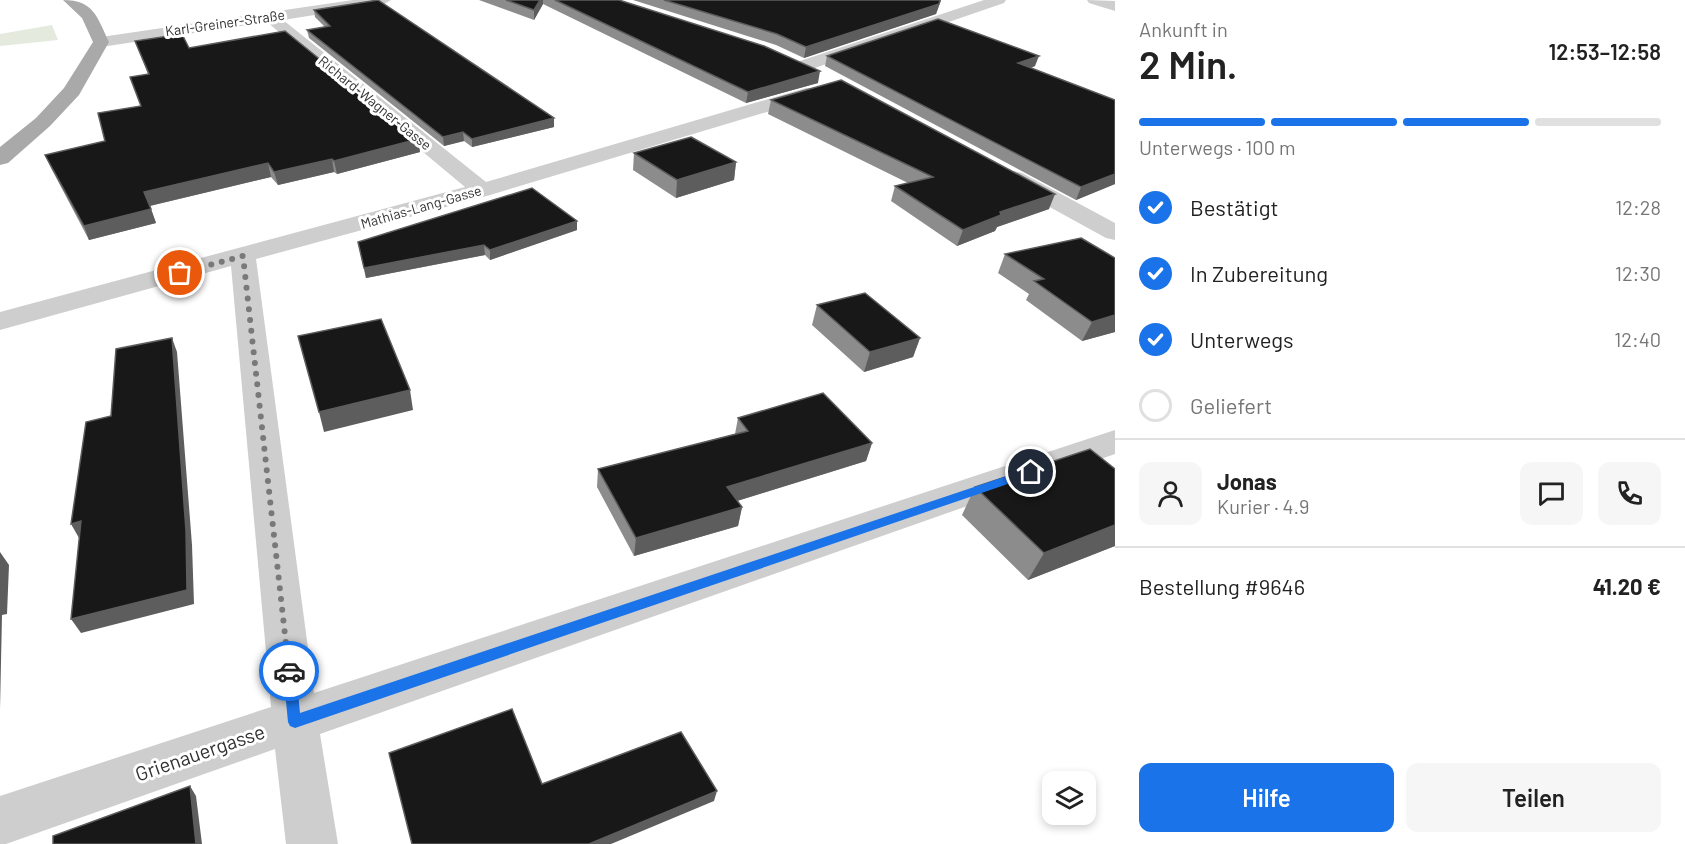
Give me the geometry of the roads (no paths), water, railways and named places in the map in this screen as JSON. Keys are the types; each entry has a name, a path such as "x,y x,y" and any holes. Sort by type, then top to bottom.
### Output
{"main road":[{"path":"0,158 43,122 72,91 101,42 89,16 70,0"}],"street":[{"name":"Karl-Greiner-Straße","path":"101,42 384,0"},
{"name":"Mathias-Lang-Gasse","path":"0,321 482,190 835,82 794,62 999,0"},
{"path":"1094,0 1115,6"},
{"name":"Richard-Wagner-Gasse","path":"268,16 482,190"},
{"path":"993,167 1115,233"},
{"path":"243,256 295,722 312,844"},
{"name":"Grienauergasse","path":"0,821 1115,442"}]}
